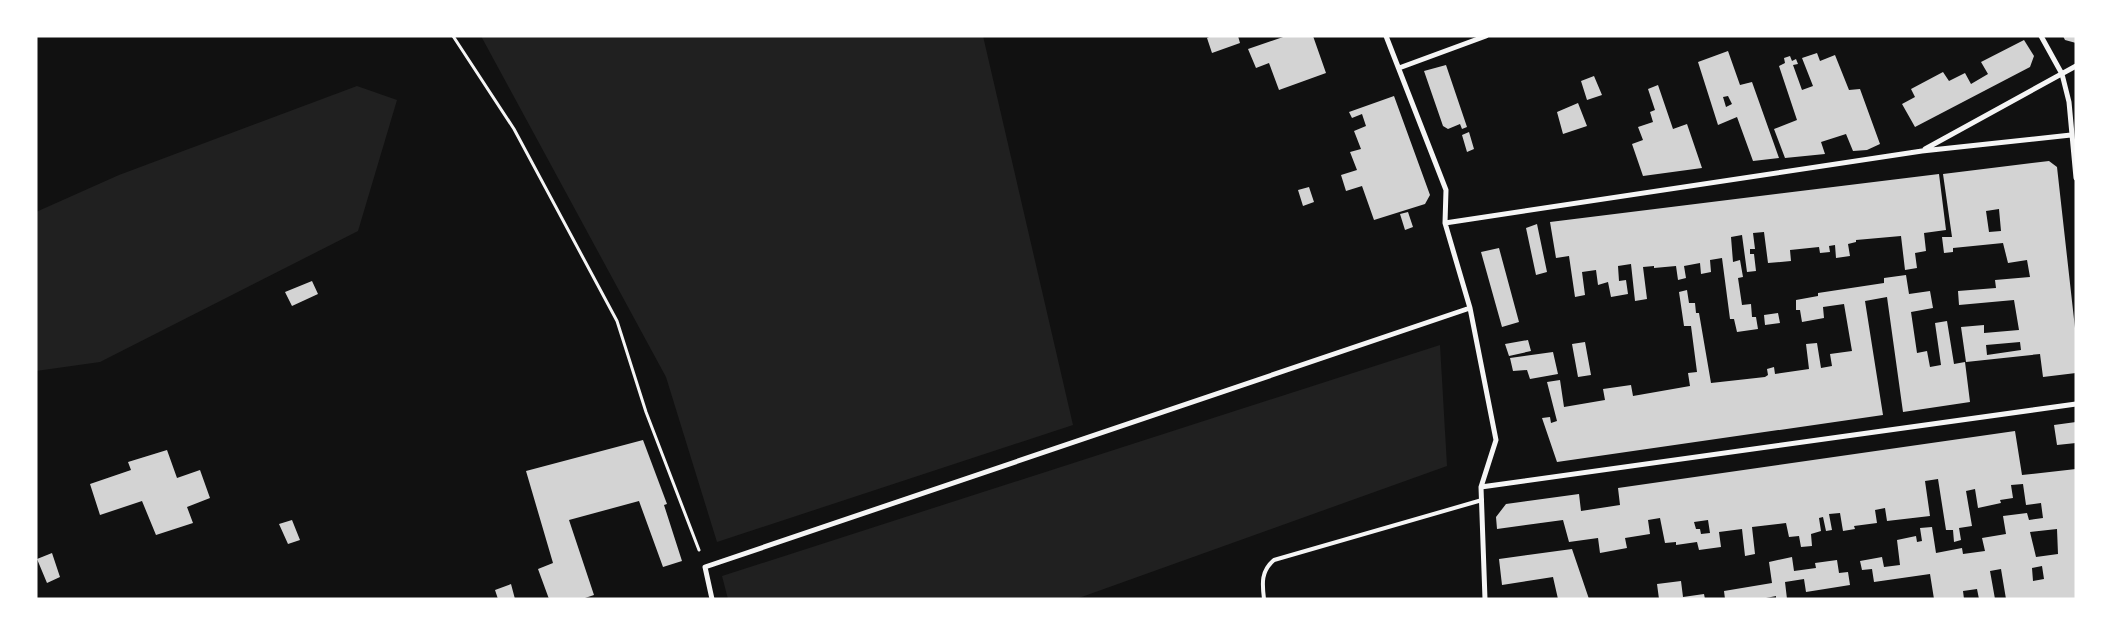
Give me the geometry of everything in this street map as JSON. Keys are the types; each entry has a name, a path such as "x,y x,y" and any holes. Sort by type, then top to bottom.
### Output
{"street":[{"path":"1386,36 1446,190 1445,223 1470,308 1496,440 1481,488 1485,599"},
{"path":"1398,68 1486,36"},
{"path":"2041,36 2062,74 2069,102 2076,178"},
{"path":"1922,151 2076,66"},
{"path":"1445,223 1922,151 2072,135"},
{"path":"712,599 705,567 1470,308"},
{"path":"1481,488 2076,404"}],"lane":[{"path":"1264,599 1262,578 1265,567 1274,560 1482,500"}],"path":[{"path":"453,36 514,129 617,321 646,412 682,501 705,567"}],"shaded area":[{"path":"481,36 983,36 1073,425 717,542 666,377"},
{"path":"357,86 397,100 358,231 100,362 36,371 36,212 119,175"},
{"path":"1440,345 1447,466 1076,599 728,599 722,576"}],"building":[{"path":"1211,36 1238,36 1240,43 1212,53 1207,38"},
{"path":"1286,36 1313,36 1326,73 1279,90 1269,63 1256,68 1248,49"},
{"path":"2063,36 2076,36 2076,43 2065,40"},
{"path":"2024,40 2034,56 2030,67 1915,127 1902,104 1915,97 1911,89 1943,72 1949,81 1965,73 1971,84 1988,74 1981,62"},
{"path":"1728,51 1740,85 1752,82 1779,158 1753,161 1737,117 1718,125 1698,62","holes":["1728,96 1732,104 1726,107 1723,97"]},
{"path":"1817,53 1820,61 1835,55 1849,90 1860,89 1880,144 1867,150 1853,151 1846,134 1821,142 1825,154 1785,158 1774,129 1797,120 1779,66 1785,63 1784,58 1790,56 1792,61 1796,59 1798,64 1793,65 1802,90 1813,86 1802,58"},
{"path":"1446,65 1467,127 1462,129 1460,124 1448,129 1443,126 1424,71"},
{"path":"1594,76 1602,95 1587,100 1581,81"},
{"path":"1658,85 1673,129 1687,124 1702,168 1643,176 1632,144 1643,140 1638,127 1653,122 1650,112 1655,110 1648,89"},
{"path":"1394,96 1430,195 1425,204 1374,220 1362,186 1346,191 1341,175 1357,170 1350,152 1361,149 1354,131 1366,126 1362,114 1352,118 1349,112"},
{"path":"1578,103 1587,126 1563,134 1557,112"},
{"path":"1469,132 1474,149 1467,152 1462,135"},
{"path":"2049,161 2057,167 2076,337 2076,373 2043,377 2040,354 1966,362 1961,327 1984,325 1984,333 2019,330 2014,300 1959,305 1958,291 1996,288 1995,280 2030,277 2027,260 2008,263 2003,243 1953,248 1953,252 1944,253 1942,237 1952,237 1943,174","holes":["1999,209 2001,231 1989,232 1986,211","2020,342 2021,350 1987,355 1986,345"]},
{"path":"1939,174 1946,230 1924,233 1926,251 1915,253 1917,268 1905,270 1901,236 1856,240 1856,242 1848,244 1850,256 1836,258 1835,245 1829,246 1830,252 1820,253 1819,247 1790,250 1791,261 1768,263 1764,232 1753,233 1755,249 1750,249 1750,254 1754,254 1756,271 1747,272 1742,235 1731,237 1733,262 1740,260 1743,277 1738,278 1742,305 1751,304 1752,317 1756,317 1758,329 1737,332 1734,319 1730,319 1722,258 1710,260 1711,272 1701,274 1700,263 1684,266 1686,278 1678,280 1676,266 1643,267 1647,299 1635,301 1631,264 1618,266 1619,281 1626,280 1628,294 1611,297 1608,282 1598,285 1596,270 1582,272 1585,295 1575,297 1569,256 1556,258 1550,222"},
{"path":"1309,187 1314,202 1303,206 1298,190"},
{"path":"1408,212 1413,227 1405,230 1400,214"},
{"path":"1537,224 1547,272 1536,275 1526,228"},
{"path":"1499,248 1519,322 1502,327 1481,252"},
{"path":"1906,275 1909,294 1930,291 1933,308 1911,312 1917,353 1927,351 1930,367 1941,365 1935,323 1947,321 1954,364 1965,362 1970,402 1903,412 1887,297 1865,301 1883,415 1557,462 1542,418 1550,417 1551,423 1557,421 1547,382 1560,380 1564,407 1605,400 1603,389 1631,385 1633,396 1690,386 1688,373 1697,372 1691,326 1684,326 1679,292 1687,290 1689,303 1695,303 1696,313 1699,313 1711,383 1765,377 1768,375 1767,369 1774,367 1775,374 1809,369 1806,344 1817,343 1821,368 1832,366 1830,354 1852,351 1844,304 1823,307 1824,318 1802,322 1800,310 1796,310 1796,300 1818,296 1818,293 1884,283 1884,278"},
{"path":"312,281 318,294 292,306 285,292"},
{"path":"1778,313 1780,323 1765,325 1764,315"},
{"path":"1528,340 1531,351 1509,356 1505,344"},
{"path":"1585,342 1591,375 1578,377 1572,344"},
{"path":"1553,352 1558,374 1530,379 1527,370 1513,371 1510,358"},
{"path":"2076,422 2076,443 2057,445 2054,425"},
{"path":"2015,431 2022,475 2076,469 2076,599 2006,599 2001,569 1990,571 1995,599 1979,599 1977,589 1963,591 1964,599 1934,599 1930,574 1874,582 1872,569 1862,570 1860,561 1882,557 1884,567 1900,565 1897,540 1916,536 1917,542 1922,541 1920,528 1932,527 1936,553 1962,548 1963,554 1985,551 1982,538 2006,534 2003,516 2027,513 2029,520 2043,518 2041,503 2026,505 2023,484 2011,485 2013,498 2000,500 2001,503 1978,508 1975,489 1966,491 1972,526 1959,528 1961,540 1954,542 1953,530 1946,530 1938,479 1925,481 1930,516 1887,521 1885,508 1875,510 1877,523 1854,526 1855,529 1843,531 1840,513 1829,514 1832,530 1826,531 1823,517 1819,518 1821,531 1811,534 1812,546 1801,547 1799,536 1789,537 1786,523 1752,527 1755,554 1745,556 1742,529 1719,532 1721,547 1699,550 1697,542 1676,545 1676,542 1665,543 1660,518 1648,520 1650,534 1625,538 1627,548 1600,553 1598,538 1569,542 1563,520 1497,529 1496,517 1506,504 1579,494 1581,511 1620,505 1618,488","holes":["1708,520 1710,533 1701,534 1700,529 1696,529 1694,522","2057,529 2058,554 2036,557 2030,532","2042,566 2044,579 2033,581 2032,568"]},
{"path":"643,440 667,504 664,505 682,561 663,567 639,501 569,520 594,595 582,599 549,599 538,569 553,563 526,471"},
{"path":"167,450 177,478 200,470 210,498 187,507 193,523 156,535 142,501 100,515 90,484 131,470 128,462"},
{"path":"292,520 300,540 288,544 279,524"},
{"path":"1572,549 1589,599 1558,599 1553,577 1502,585 1499,559"},
{"path":"52,553 60,577 47,583 37,559"},
{"path":"1792,557 1794,571 1816,568 1815,563 1837,560 1839,573 1848,572 1850,585 1806,592 1804,579 1785,582 1787,599 1776,599 1776,596 1761,599 1725,599 1724,591 1772,583 1769,562"},
{"path":"1681,581 1683,597 1704,594 1705,599 1659,599 1657,584"},
{"path":"511,584 515,599 498,599 495,590"}]}
